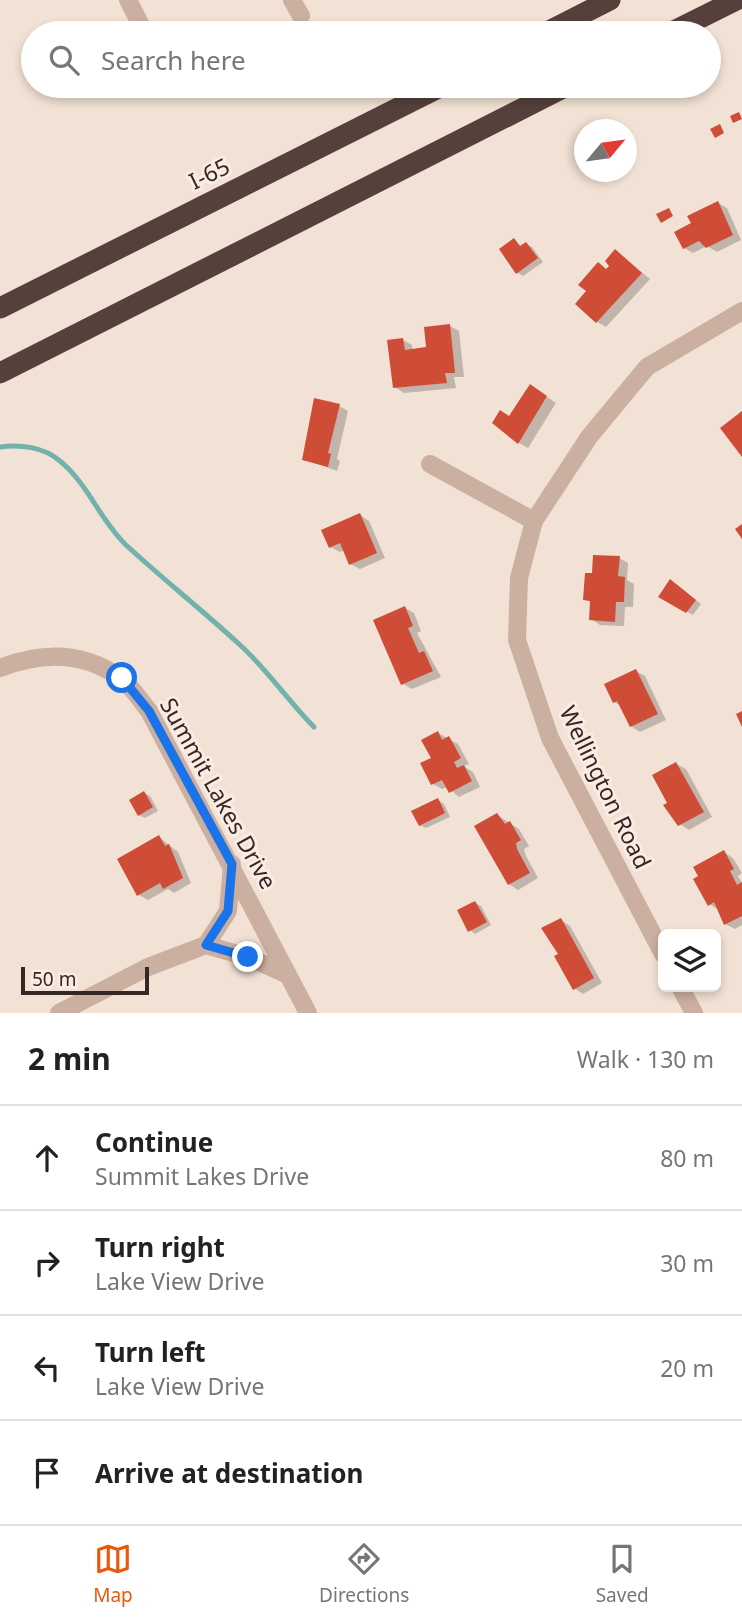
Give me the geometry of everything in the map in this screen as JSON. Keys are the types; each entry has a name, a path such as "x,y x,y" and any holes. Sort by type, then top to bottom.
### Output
{"highway":[{"path":"569,21 610,0"},
{"path":"694,21 736,0"},
{"name":"I-65","path":"0,307 418,98"},
{"path":"0,373 543,98"}],"street":[{"path":"128,0 139,21"},
{"path":"292,0 301,16"},
{"name":"Wellington Road","path":"658,944 550,738 517,640 519,578 534,521 589,437 647,367 742,311"},
{"path":"430,464 534,521"},
{"name":"Summit Lakes Drive","path":"0,668 42,655 85,659 122,678 149,711 232,864 308,1013"},
{"path":"58,1013 148,967 206,945 228,911 232,864"},
{"path":"206,945 248,957 288,975"},
{"path":"683,992 694,1013"}],"building":[{"path":"739,112 742,119 733,123 730,116"},
{"path":"720,124 724,133 715,138 710,129"},
{"path":"718,201 733,235 706,248 699,241 683,249 674,232 691,223 687,216"},
{"path":"669,208 673,216 661,223 656,214"},
{"path":"514,238 520,246 526,242 538,258 516,274 499,249"},
{"path":"615,249 642,273 596,323 575,304 586,291 578,285 598,262 606,269 609,266 605,261"},
{"path":"450,324 455,373 445,373 447,383 393,388 387,340 403,338 405,350 426,347 424,327"},
{"path":"530,384 547,396 518,444 492,423 500,410 509,416"},
{"path":"314,398 340,404 328,453 331,454 328,467 302,460"},
{"path":"742,411 742,457 720,428"},
{"path":"360,513 377,553 349,565 340,543 329,548 321,530"},
{"path":"742,524 742,539 735,529"},
{"path":"593,555 620,556 618,576 625,577 624,602 616,602 615,622 589,620 590,601 583,600 585,573 592,573"},
{"path":"670,579 696,600 686,613 658,597"},
{"path":"405,606 413,626 408,628 419,653 424,651 433,671 401,685 373,620"},
{"path":"636,669 658,714 630,727 617,701 613,703 604,684"},
{"path":"742,711 742,727 736,714"},
{"path":"438,731 442,740 449,736 461,758 454,762 457,768 464,765 472,781 449,793 442,780 431,785 420,763 431,758 421,740"},
{"path":"676,762 704,812 678,826 663,805 667,803 652,775"},
{"path":"144,791 153,807 138,816 129,800"},
{"path":"438,798 445,813 419,826 411,811"},
{"path":"497,813 505,824 510,821 521,840 516,843 517,849 530,873 508,885 474,826"},
{"path":"159,835 165,846 169,844 183,878 163,889 160,883 137,896 117,859"},
{"path":"724,850 734,869 730,871 737,885 742,882 742,916 724,925 714,902 708,906 693,879 698,876 693,867"},
{"path":"475,901 487,922 468,932 457,910"},
{"path":"561,918 594,978 573,990 554,956 558,954 541,928"}],"waterway":[{"path":"0,447 32,448 47,452 60,461 78,480 126,545 249,653 314,727"}],"route":[{"path":"122,678 149,711 197,804 232,864 228,911 206,945 248,957"}]}
